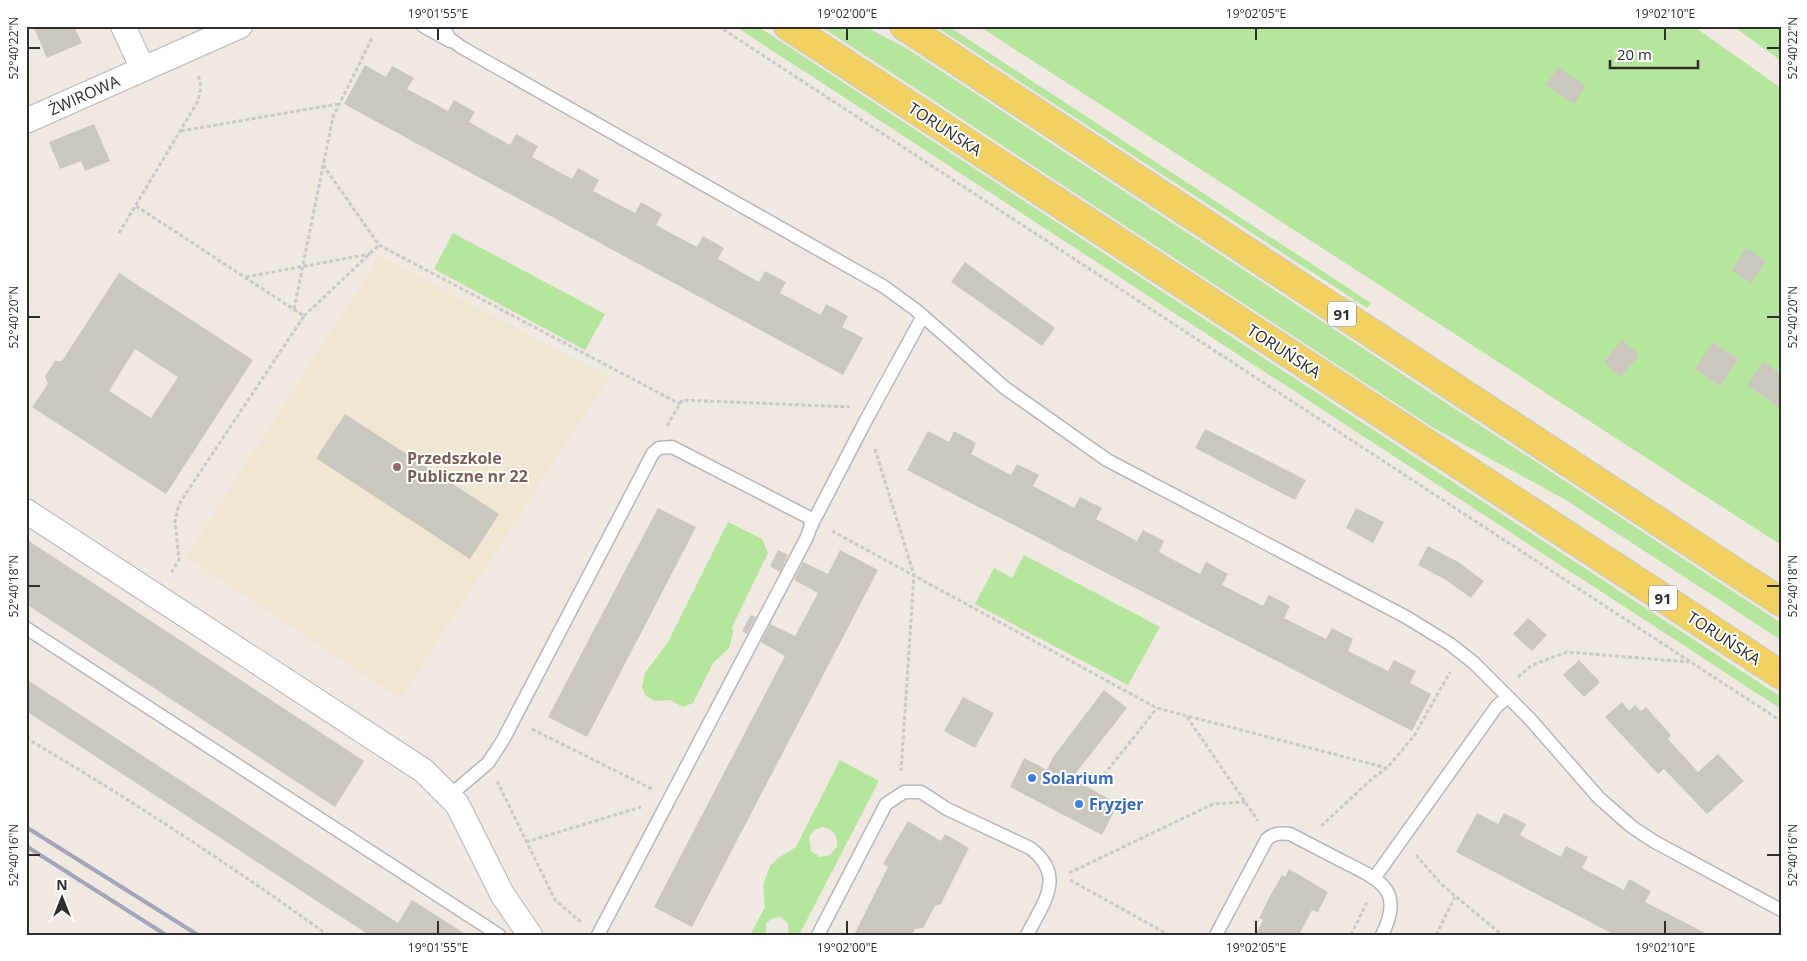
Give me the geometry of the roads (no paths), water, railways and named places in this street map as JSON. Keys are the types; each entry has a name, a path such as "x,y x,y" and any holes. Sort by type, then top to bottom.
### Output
{"main road":[{"name":"TORUŃSKA","path":"788,26 1781,675"},
{"name":"91","path":"904,26 1781,602"}],"street":[{"path":"123,26 142,69"},
{"name":"ŻWIROWA","path":"26,121 240,26"},
{"path":"26,511 424,771 450,796 469,825 502,894 530,935"}],"lane":[{"path":"424,26 883,286 923,316 1005,388 1106,460 1406,617 1461,652 1505,693 1599,798 1632,827 1655,842 1781,910"},
{"path":"443,26 450,38 461,47"},
{"path":"598,935 872,408 923,316"},
{"path":"450,796 488,763 514,720 653,453 659,448 672,447 810,518 813,523"},
{"path":"26,628 499,935"},
{"path":"1377,878 1505,693"},
{"path":"818,935 886,804 894,797 912,791 921,792 947,809 1030,848 1038,854 1050,874 1050,886 1027,935"},
{"path":"1216,935 1269,837 1283,833 1377,878 1391,903 1390,918 1382,935"}],"railway":[{"path":"26,827 198,935"},
{"path":"26,846 166,935"}],"place":[{"name":"Przedszkole Publiczne nr 22","path":"397,467"},
{"name":"Solarium","path":"1032,778"},
{"name":"Fryzjer","path":"1079,804"}]}
